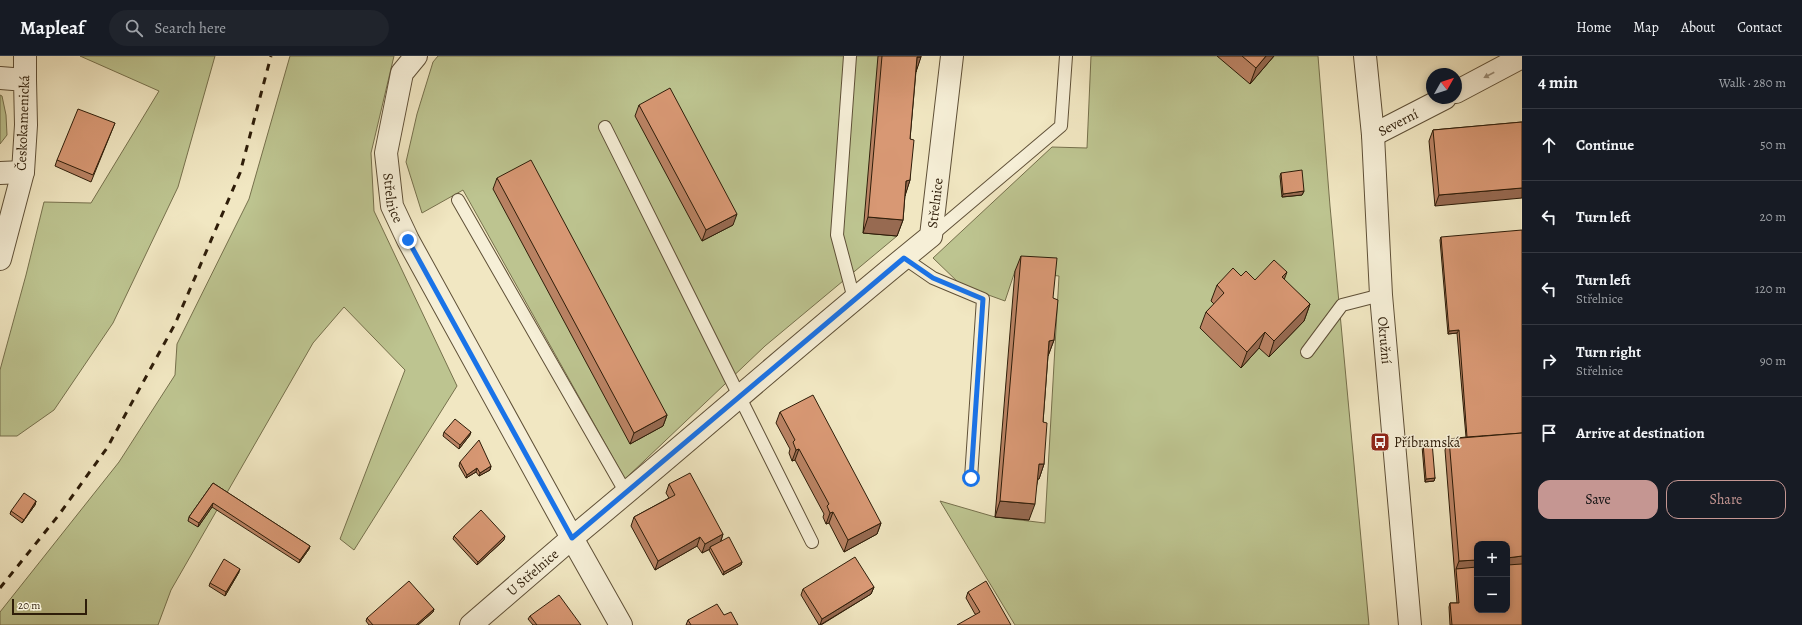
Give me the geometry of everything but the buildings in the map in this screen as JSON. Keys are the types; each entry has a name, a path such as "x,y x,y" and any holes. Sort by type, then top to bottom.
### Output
{"street":[{"name":"Českokamenická","path":"0,259 23,172 26,126 25,56"},
{"name":"Střelnice","path":"416,56 402,73 386,153 392,206 408,240 572,538 740,398 854,299 931,236 952,56"},
{"name":"Okružní","path":"1365,56 1373,135 1381,295 1410,625"},
{"path":"1462,89 1522,57"},
{"path":"0,78 25,80"},
{"name":"Severní","path":"1373,135 1433,104"},
{"path":"0,173 23,172"},
{"name":"U Střelnice","path":"471,625 572,538 621,625"}],"lane":[{"path":"850,56 837,235 854,299"},
{"path":"931,236 1061,126 1066,56"},
{"path":"605,127 812,542"},
{"path":"458,200 626,493"},
{"path":"904,258 933,278 983,299 971,478"},
{"path":"1307,352 1342,305 1381,295"}],"green space":[{"path":"80,56 215,56 178,187 113,323 54,410 17,436 0,436 0,370 44,202 91,203 159,91"},
{"path":"290,56 394,56 371,153 374,211 457,386 354,550 340,539 405,370 344,307 313,343 171,590 158,625 0,625 0,612 119,462 175,375 177,344 249,199"},
{"path":"438,56 917,56 897,236 765,346 625,479 463,190 422,213 406,162 417,114 433,62"},
{"path":"1091,56 1318,56 1330,206 1369,625 1015,625 940,501 995,517 1045,523 1059,276 1015,271 1005,301 961,285 933,258 1052,147 1087,148"},
{"path":"0,95 2,96 6,115 7,135 0,144"}],"railway":[{"path":"0,588 58,516 107,448 175,324 240,173 271,56"}],"place":[{"name":"Příbramská","path":"1380,442"}],"route":[{"path":"408,240 572,538 740,398 854,299 904,258 933,278 983,299 971,478"}]}
